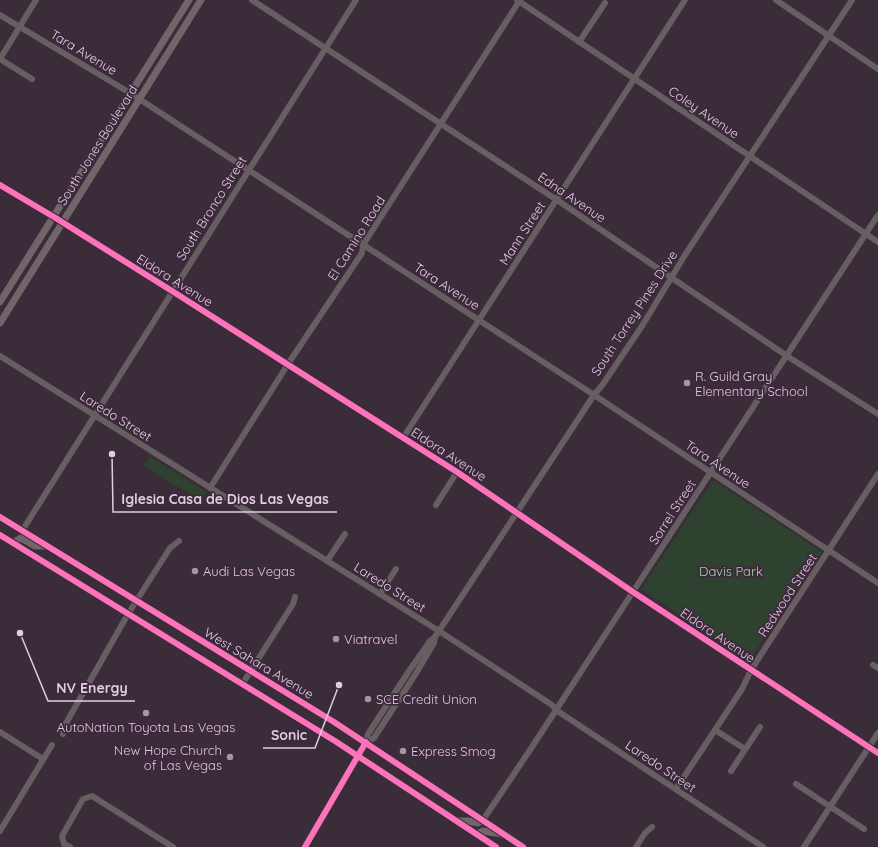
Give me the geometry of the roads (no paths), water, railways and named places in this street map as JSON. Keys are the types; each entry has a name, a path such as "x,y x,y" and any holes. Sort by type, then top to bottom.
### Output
{"main road":[{"name":"South Jones Boulevard","path":"0,302 189,0"},
{"name":"South Jones Boulevard","path":"0,323 202,0"},
{"name":"West Sahara Avenue","path":"0,517 366,742 523,847"},
{"name":"West Sahara Avenue","path":"0,535 243,683 358,756 496,847"},
{"path":"13,543 21,538 35,546 46,546"},
{"name":"South Torrey Pines Drive","path":"305,847 366,742"},
{"path":"457,821 468,820 478,823 483,820"},
{"path":"477,834 483,831 504,834"}],"street":[{"path":"32,79 0,59 36,0"},
{"name":"Edna Avenue","path":"252,0 556,200 787,356 878,414"},
{"name":"South Bronco Street","path":"22,531 356,0"},
{"name":"Coley Avenue","path":"518,0 878,242"},
{"name":"El Camino Road","path":"210,488 288,364 362,253 363,245 441,124 518,0"},
{"name":"Mann Street","path":"403,438 685,0"},
{"path":"776,0 878,69"},
{"name":"South Torrey Pines Drive","path":"366,742 368,734 408,671 430,641 435,637 594,395 642,326 671,277 852,0"},
{"path":"580,42 605,3"},
{"name":"Tara Avenue","path":"0,15 130,93 594,395 878,583"},
{"name":"Eldora Avenue","path":"0,185 172,291 457,472 633,592 878,753"},
{"name":"Sorrel Street","path":"483,820 878,215"},
{"name":"Laredo Street","path":"0,356 439,631 763,847"},
{"path":"436,505 457,472"},
{"name":"Redwood Street","path":"676,789 742,689 751,670 878,474"},
{"path":"327,561 345,534"},
{"path":"63,734 65,725 135,601 170,548 179,541"},
{"path":"380,594 396,569"},
{"path":"243,683 293,604 295,597"},
{"name":"South Torrey Pines Drive","path":"366,742 374,738 415,675 434,643 435,637"},
{"path":"408,671 415,675"},
{"path":"731,771 760,726"},
{"path":"715,730 746,749"},
{"path":"0,732 43,759"},
{"path":"804,847 878,733"},
{"path":"0,831 52,745"},
{"path":"796,784 864,829"},
{"path":"70,847 64,844 62,836 83,798 92,796 173,847"},
{"path":"636,847 645,833 652,827"}],"place":[{"name":"R. Guild Gray Elementary School","path":"687,383"},
{"name":"Iglesia Casa de Dios Las Vegas","path":"112,454"},
{"name":"Audi Las Vegas","path":"195,571"},
{"name":"NV Energy","path":"20,633"},
{"name":"Viatravel","path":"336,639"},
{"name":"Sonic","path":"339,685"},
{"name":"SCE Credit Union","path":"368,699"},
{"name":"AutoNation Toyota Las Vegas","path":"146,713"},
{"name":"Express Smog","path":"403,751"},
{"name":"New Hope Church of Las Vegas","path":"230,757"}],"park label":[{"name":"Davis Park","path":"731,571"}]}
